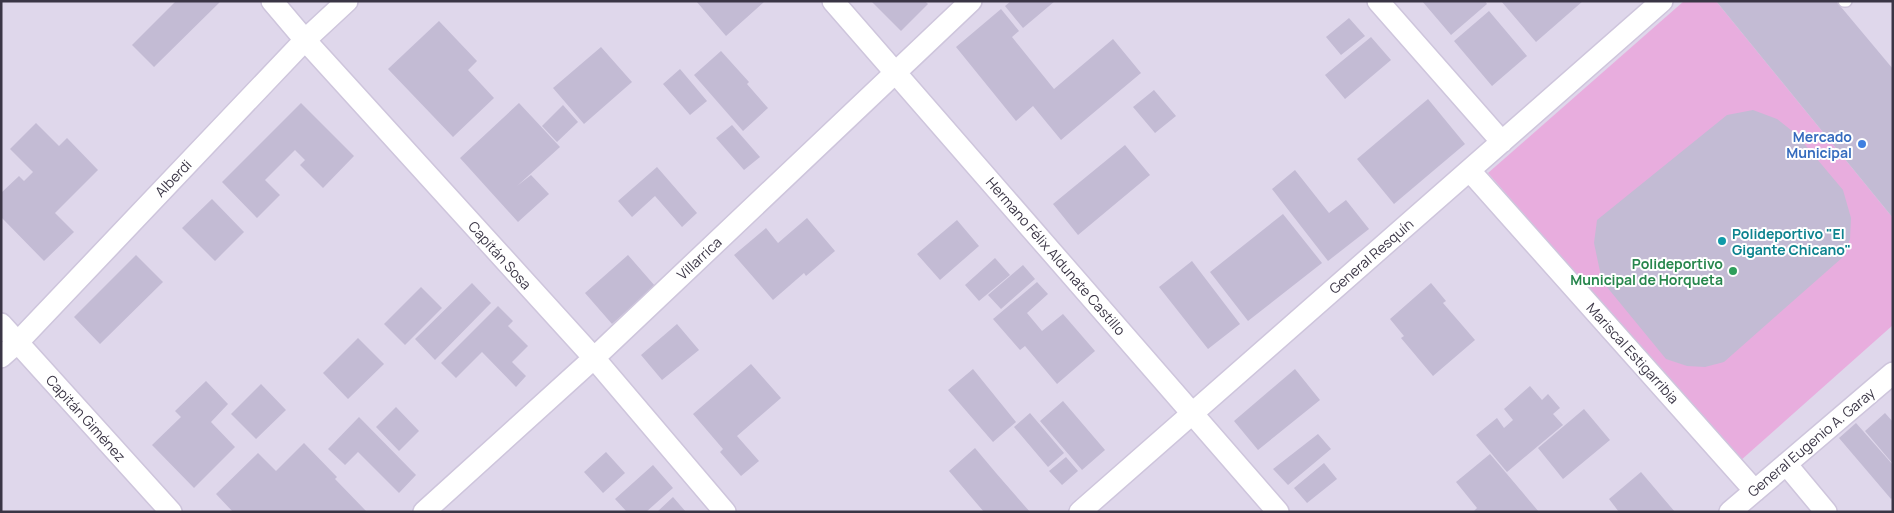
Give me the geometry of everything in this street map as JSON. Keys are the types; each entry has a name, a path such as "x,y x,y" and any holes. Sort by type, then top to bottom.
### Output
{"street":[{"name":"Capitán Sosa","path":"272,1 305,40 594,358 725,512"},
{"name":"Alberdi","path":"1,357 18,342 305,40 347,1"},
{"name":"Hermano Félix Aldunate Castillo","path":"833,1 1278,512"},
{"name":"Villarrica","path":"424,512 594,358 971,1"},
{"path":"1378,1 1502,142"},
{"name":"General Resquín","path":"1080,512 1662,1"},
{"name":"Mariscal Estigarribia","path":"1470,170 1755,491"},
{"name":"Capitán Giménez","path":"1,324 170,512"},
{"name":"General Eugenio A. Garay","path":"1730,512 1893,373"},
{"path":"1786,464 1826,512"}],"shaded area":[{"path":"1,1 1893,1 1893,512 1,512"},
{"name":"Polideportivo Municipal de Horqueta","path":"1684,1 1716,1 1893,218 1893,325 1740,461 1488,173"}],"building":[{"path":"176,1 221,1 154,67 132,45"},
{"path":"696,1 765,1 726,36"},
{"path":"871,1 925,1 928,4 901,31"},
{"path":"1011,1 1055,1 1023,28 1005,6"},
{"path":"1422,1 1485,1 1487,4 1451,35"},
{"path":"1501,1 1583,1 1536,42"},
{"name":"Mercado Municipal","path":"1716,1 1836,1 1893,69 1893,218"},
{"path":"1001,9 1019,31 1012,37 1054,89 1113,39 1141,73 1061,140 1033,106 1016,121 956,47"},
{"path":"1489,11 1527,56 1492,86 1454,41"},
{"path":"1349,18 1365,36 1341,55 1326,37"},
{"path":"439,21 477,61 468,70 494,98 453,137 388,69"},
{"path":"1371,37 1391,60 1345,99 1325,75"},
{"path":"601,47 632,82 584,124 553,88"},
{"path":"721,51 749,82 747,84 768,108 743,131 694,75"},
{"path":"680,69 707,101 690,115 663,84"},
{"path":"1154,90 1176,116 1155,133 1133,107"},
{"path":"1428,99 1465,144 1394,204 1357,159"},
{"path":"301,103 354,156 323,188 300,165 305,160 295,150 265,180 280,195 257,218 222,182"},
{"path":"519,103 560,147 517,186 531,175 549,194 518,222 460,158"},
{"path":"563,105 578,122 557,142 542,126"},
{"name":"Polideportivo \"El Gigante Chicano\"","path":"1753,110 1777,119 1796,134 1843,190 1851,218 1850,239 1843,257 1724,362 1705,367 1687,366 1666,359 1602,281 1594,243 1597,220 1727,115"},
{"path":"36,123 59,146 67,138 98,170 55,213 74,232 44,261 1,217 1,193 19,176 24,181 33,172 10,149"},
{"path":"732,125 760,157 744,170 716,138"},
{"path":"1125,145 1150,175 1078,235 1053,204"},
{"path":"657,167 697,213 682,227 655,196 632,217 618,201"},
{"path":"1295,170 1329,213 1346,200 1369,229 1328,261 1272,189"},
{"path":"212,199 244,232 215,261 182,228"},
{"path":"1283,214 1322,263 1248,321 1210,272"},
{"path":"807,218 835,251 806,276 804,273 773,300 734,255 766,228 778,243"},
{"path":"957,220 979,246 940,280 917,254"},
{"path":"136,255 163,282 100,344 74,317"},
{"path":"628,255 655,286 612,324 585,293"},
{"path":"995,258 1010,275 979,301 965,285"},
{"path":"1192,261 1240,324 1208,349 1159,287"},
{"path":"1023,265 1035,279 1001,309 988,295"},
{"path":"1037,282 1048,294 1027,313 1042,331 1063,314 1095,351 1057,384 1025,346 1020,350 993,319"},
{"path":"472,283 491,303 435,360 415,339"},
{"path":"1431,283 1446,301 1443,303 1475,340 1433,376 1401,338 1404,336 1390,319"},
{"path":"421,287 442,308 405,345 384,324"},
{"path":"498,306 513,321 508,326 528,346 512,362 526,376 516,387 482,352 456,378 441,363"},
{"path":"677,324 699,350 662,380 641,355"},
{"path":"358,338 384,364 348,399 323,373"},
{"path":"751,364 781,398 737,436 759,461 741,476 720,452 723,449 693,414"},
{"path":"973,369 1016,422 993,442 948,390"},
{"path":"1295,369 1320,400 1258,450 1234,421"},
{"path":"206,381 228,404 211,422 235,447 194,488 152,445 181,417 175,411"},
{"path":"261,384 286,410 256,439 231,414"},
{"path":"1530,386 1542,400 1548,394 1560,408 1553,414 1563,425 1507,472 1476,435 1497,418 1504,428 1513,420 1504,409"},
{"path":"1063,401 1105,450 1082,470 1040,421"},
{"path":"396,407 419,431 399,451 376,427"},
{"path":"1584,409 1610,440 1563,479 1538,448"},
{"path":"1030,413 1064,453 1048,467 1014,427"},
{"path":"1885,413 1893,422 1893,464 1865,431"},
{"path":"359,417 416,475 399,493 358,452 345,465 328,449"},
{"path":"1856,423 1893,465 1893,497 1891,499 1839,438"},
{"path":"1318,434 1331,449 1288,485 1273,469"},
{"path":"304,443 367,512 233,512 216,494 258,453 276,471"},
{"path":"975,448 1030,512 984,512 949,471"},
{"path":"606,452 625,473 603,493 584,472"},
{"path":"1490,454 1539,512 1473,512 1477,508 1456,482"},
{"path":"1066,457 1078,471 1062,485 1049,471"},
{"path":"1324,463 1337,479 1307,503 1294,488"},
{"path":"653,465 673,488 646,512 627,512 615,499"},
{"path":"1641,472 1675,512 1619,512 1609,499"},
{"path":"673,497 686,512 657,512"}],"place":[{"name":"Mercado Municipal","path":"1862,144"},
{"name":"Polideportivo \"El Gigante Chicano\"","path":"1722,241"},
{"name":"Polideportivo Municipal de Horqueta","path":"1733,271"}]}
